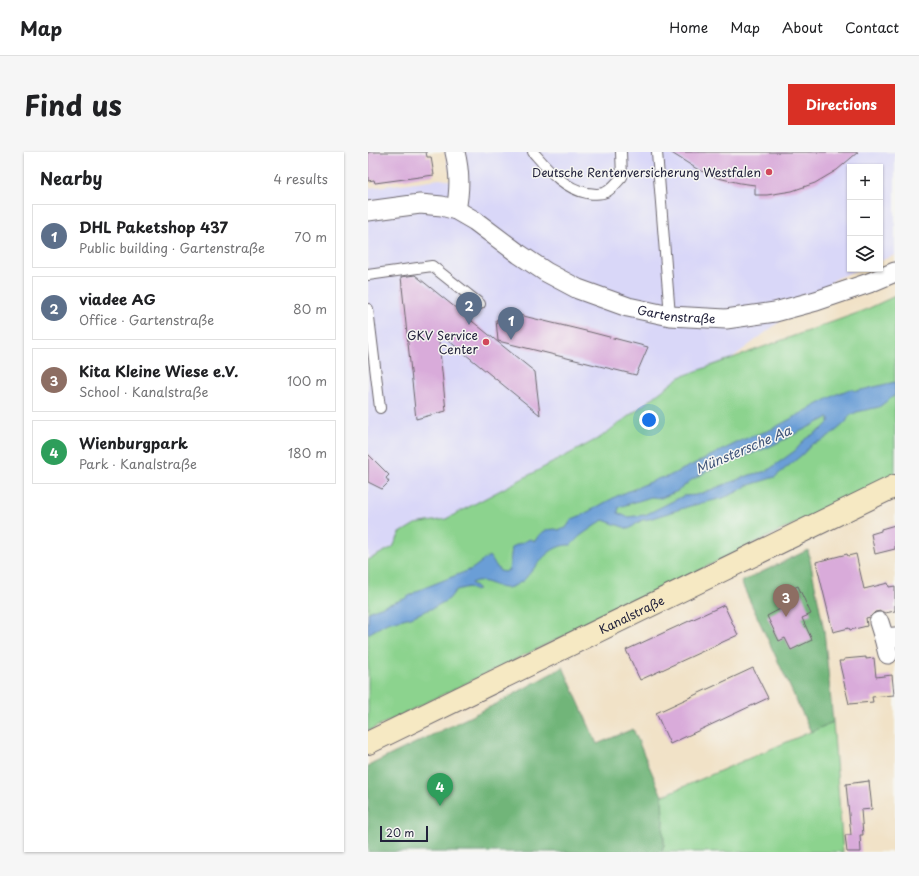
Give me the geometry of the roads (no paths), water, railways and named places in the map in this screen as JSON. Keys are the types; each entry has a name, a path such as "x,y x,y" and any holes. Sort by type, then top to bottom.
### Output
{"main road":[{"name":"Kanalstraße","path":"368,743 895,486"}],"street":[{"path":"455,152 459,169 459,194 456,210"},
{"name":"Gartenstraße","path":"368,211 420,204 442,206 456,210 475,221 518,254 546,272 578,289 628,307 670,316 726,319 775,312 816,301 869,283 895,272"}],"lane":[{"path":"533,152 550,173 560,181 571,188 583,192 598,194 610,189 622,178 621,152"},
{"path":"657,152 670,316"},
{"path":"368,275 432,266 480,304"},
{"path":"368,309 373,392 380,408"}],"water":[{"name":"Münstersche Aa","path":"895,382 895,395 879,407 857,412 849,416 846,422 837,430 823,440 812,444 803,454 775,477 746,486 723,498 642,520 629,529 603,520 580,536 571,545 564,545 553,550 538,563 524,580 514,586 504,588 486,582 476,581 471,583 478,589 475,591 469,587 456,590 449,599 433,608 411,617 387,623 368,634 368,613 372,610 404,599 419,590 472,569 489,556 500,571 505,572 509,570 512,547 530,539 535,541 539,535 546,530 559,530 566,528 572,519 617,496 660,478 667,477 747,438 770,430 837,394 850,389 857,391","holes":["829,417 829,422 822,429 805,439 796,450 767,471 750,475 697,495 683,496 645,515 627,517 618,513 619,507 651,497 661,498 678,491 690,481 709,470 769,447"]}],"place":[{"name":"Deutsche Rentenversicherung Westfalen","path":"769,172"},
{"name":"viadee AG","path":"469,325"},
{"name":"DHL Paketshop 437","path":"511,340"},
{"name":"GKV Service Center","path":"486,342"},
{"name":"Kita Kleine Wiese e.V.","path":"786,617"},
{"name":"Wienburgpark","path":"440,806"}]}
